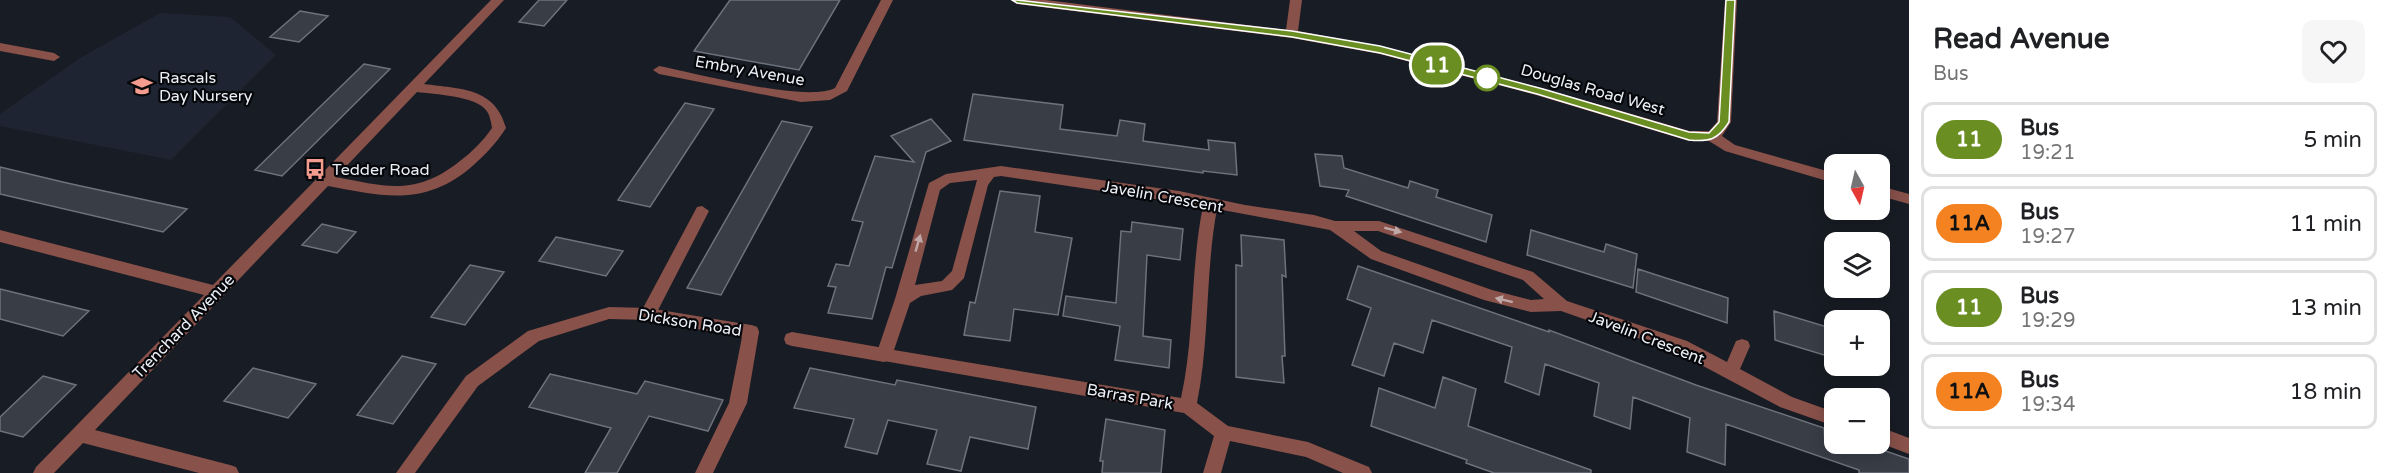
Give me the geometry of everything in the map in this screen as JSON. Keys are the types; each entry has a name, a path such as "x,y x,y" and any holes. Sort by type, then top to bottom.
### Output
{"street":[{"name":"Trenchard Avenue","path":"42,473 498,0"},
{"name":"Embry Avenue","path":"658,70 801,98 830,96 840,91 887,0"},
{"name":"Douglas Road West","path":"1022,0 1292,34 1380,50 1540,92 1689,136 1712,136 1730,148 1824,175"},
{"path":"1292,34 1296,0"},
{"path":"1712,136 1718,132 1724,122 1731,0"},
{"path":"0,47 54,57"},
{"path":"325,180 396,193 416,192 438,184 458,171 491,141 499,128 496,114 488,104 471,98 414,87"},
{"path":"903,299 918,290 946,286 959,274 981,184 990,172"},
{"name":"Javelin Crescent","path":"884,355 903,299 934,188 946,179 990,172 1041,176 1179,196 1211,204 1314,220 1335,226 1379,226 1510,268 1528,276 1562,305"},
{"path":"1890,194 1909,199"},
{"path":"1188,406 1193,386 1202,303 1205,230 1211,204"},
{"path":"648,314 702,211"},
{"name":"Javelin Crescent","path":"1335,226 1376,255 1490,296 1531,306 1562,305 1681,346 1786,402 1824,415"},
{"path":"0,236 215,292"},
{"name":"Dickson Road","path":"405,473 472,381 534,336 609,313 648,314 751,332 738,403 704,473"},
{"name":"Barras Park","path":"792,339 1188,406 1224,433 1308,450 1363,473"},
{"path":"1731,371 1742,346"},
{"path":"1212,473 1224,433"},
{"path":"79,434 230,473"},
{"path":"1890,439 1909,446"}],"shaded area":[{"name":"Rascals Day Nursery","path":"160,13 230,17 276,55 171,160 0,126 0,114 80,58"}],"building":[{"path":"539,0 567,0 544,26 519,22"},
{"path":"730,0 840,0 799,70 694,51"},
{"path":"300,11 328,16 299,42 270,37"},
{"path":"364,64 390,69 282,176 255,170"},
{"path":"973,94 1063,105 1060,129 1117,136 1120,120 1145,124 1143,141 1209,150 1208,140 1235,143 1237,175 1203,171 1203,173 964,140"},
{"path":"685,103 714,109 650,207 618,200"},
{"path":"931,119 951,141 926,152 892,268 886,267 872,319 828,313 836,287 828,286 836,264 849,266 863,222 852,220 875,156 914,162 891,136"},
{"path":"782,121 812,127 721,295 687,288"},
{"path":"1315,154 1342,156 1344,168 1408,188 1410,181 1438,190 1436,197 1492,215 1486,242 1346,196 1349,190 1320,186"},
{"path":"0,167 187,209 163,232 0,194"},
{"path":"1000,191 1040,196 1035,232 1072,238 1058,315 1014,309 1010,341 964,335 970,302 975,303"},
{"path":"1132,222 1183,229 1180,260 1147,255 1143,336 1171,340 1169,368 1115,360 1120,326 1063,316 1066,296 1116,303 1121,231 1131,232"},
{"path":"322,224 356,232 337,253 302,245"},
{"path":"1531,230 1604,252 1606,244 1637,254 1633,288 1527,255"},
{"path":"1241,235 1284,240 1286,277 1282,275 1285,356 1282,356 1284,383 1236,377 1236,265 1242,266"},
{"path":"556,237 623,251 606,276 539,261"},
{"path":"470,265 504,272 465,325 431,317"},
{"path":"1358,266 1549,332 1549,330 1696,385 1824,428 1824,454 1890,453 1909,459 1909,473 1859,473 1859,470 1726,424 1725,465 1687,452 1690,418 1633,397 1630,429 1594,416 1599,383 1545,364 1539,395 1505,382 1512,347 1432,320 1423,353 1394,343 1384,376 1352,365 1371,308 1347,299"},
{"path":"1638,269 1728,298 1727,323 1636,292"},
{"path":"0,289 89,311 63,336 0,319"},
{"path":"1774,311 1824,326 1824,355 1775,340"},
{"path":"402,356 436,364 393,424 357,415"},
{"path":"253,368 316,384 288,418 224,401"},
{"path":"810,368 895,385 897,380 1036,407 1028,449 970,437 961,471 927,464 937,430 888,420 877,454 845,447 854,419 794,408"},
{"path":"550,374 637,394 645,381 723,400 708,431 649,416 617,473 585,473 611,428 529,407"},
{"path":"43,376 76,385 23,437 0,431 0,417"},
{"path":"1443,377 1476,389 1468,426 1591,470 1591,473 1494,473 1466,463 1467,460 1371,426 1379,388 1435,408"},
{"path":"1106,419 1165,430 1161,473 1102,473 1103,461 1100,461"}],"bus line":[{"name":"11","path":"1017,0 1292,34 1380,50 1540,92 1689,136 1702,137 1712,136 1718,132 1724,122 1731,0"}],"place":[{"name":"Rascals Day Nursery","path":"142,86"},
{"name":"Tedder Road","path":"315,169"}]}
